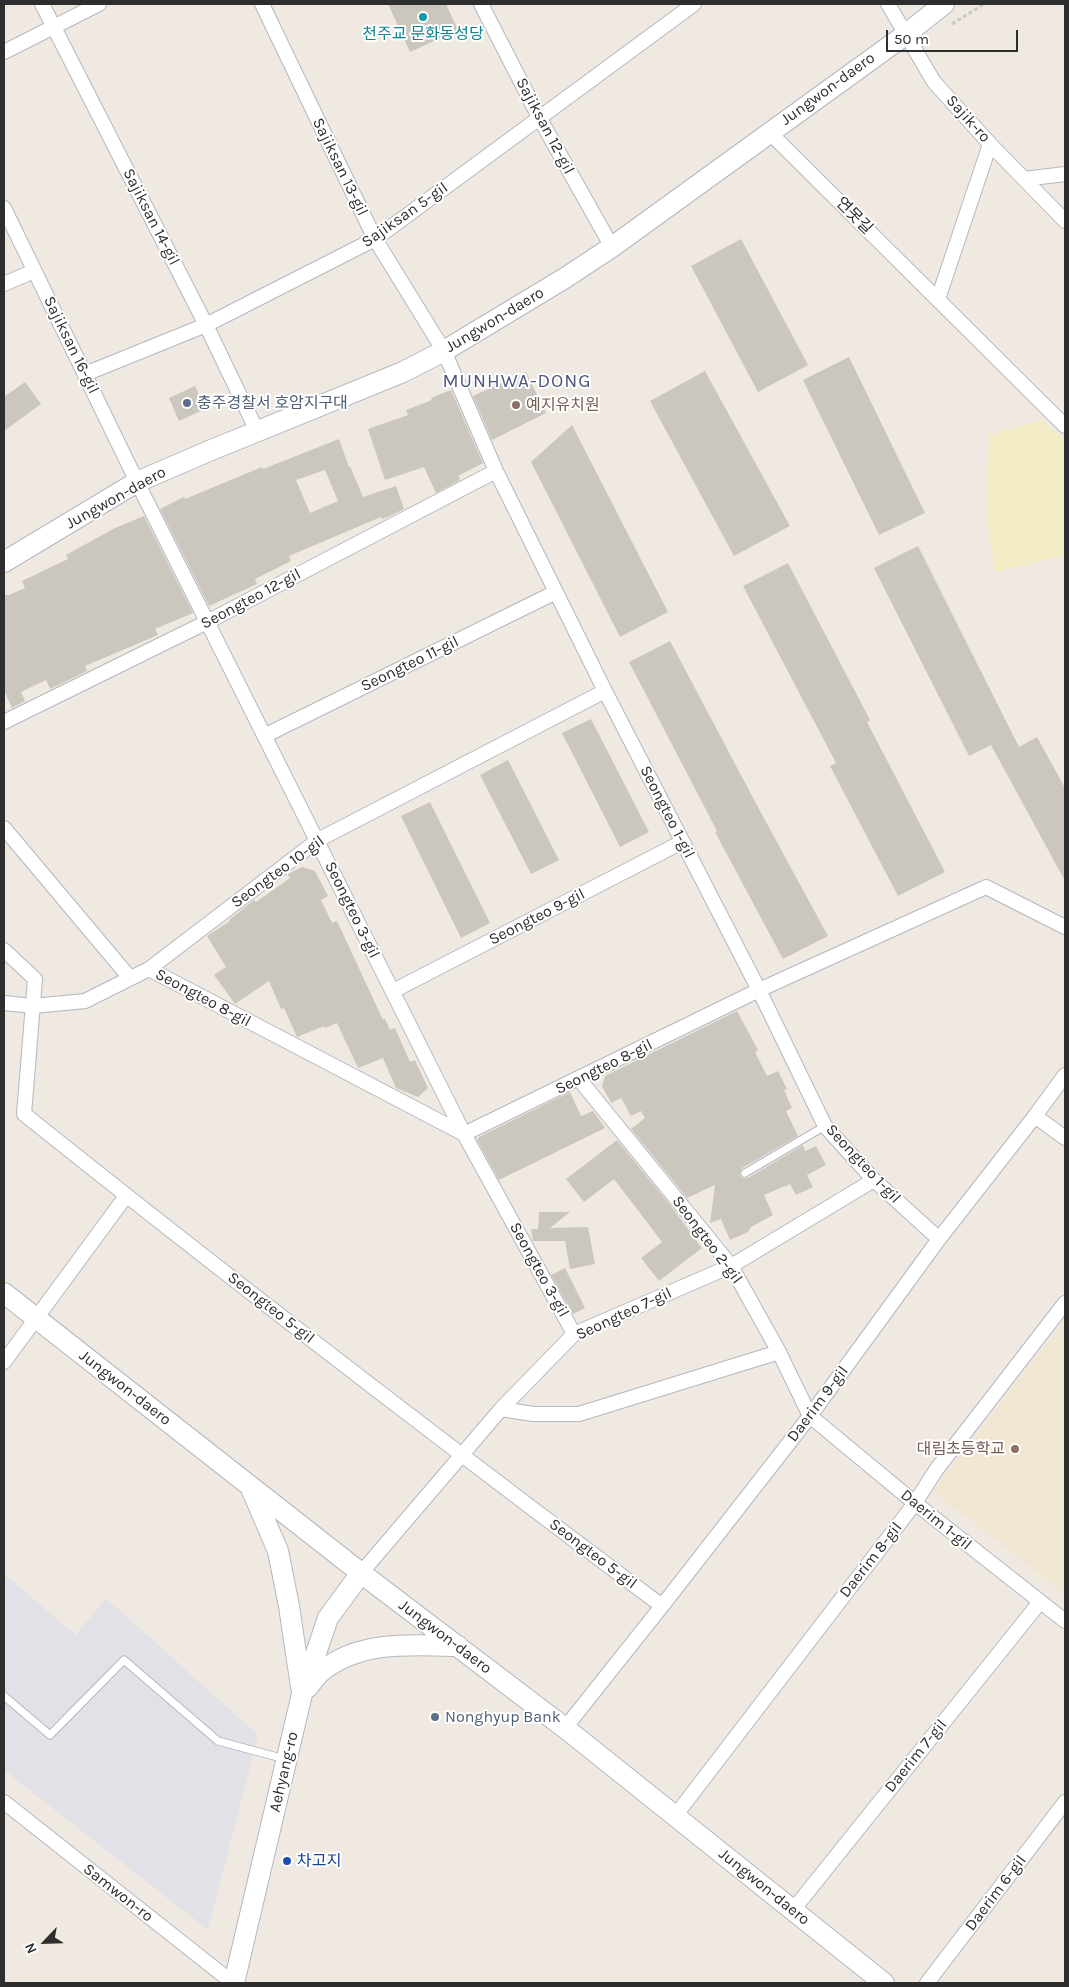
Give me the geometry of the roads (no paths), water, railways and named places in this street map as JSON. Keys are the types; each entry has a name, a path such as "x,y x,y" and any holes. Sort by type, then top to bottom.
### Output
{"street":[{"name":"Sajiksan 14-gil","path":"42,4 258,431"},
{"path":"4,52 99,4"},
{"name":"Sajiksan 13-gil","path":"262,4 375,239 444,351"},
{"name":"Sajiksan 12-gil","path":"481,4 540,119 612,247"},
{"name":"Sajik-ro","path":"888,4 934,82 990,144 1065,221"},
{"name":"Jungwon-daero","path":"4,562 138,482 402,372 444,351 565,278 612,247 905,35 944,4"},
{"name":"Sajiksan 5-gil","path":"85,374 206,326 375,239 540,119 689,5"},
{"name":"연못길","path":"769,132 1065,426"},
{"path":"938,299 990,144"},
{"path":"1024,180 1065,174"},
{"name":"Sajiksan 16-gil","path":"4,208 138,482"},
{"path":"4,284 34,271"},
{"name":"Seongteo 1-gil","path":"444,351 496,471 605,691 759,990 826,1126 874,1180 939,1239"},
{"name":"Seongteo 12-gil","path":"4,722 207,622 496,471"},
{"name":"Seongteo 3-gil","path":"138,482 464,1134 574,1334"},
{"name":"Seongteo 11-gil","path":"264,736 556,592"},
{"name":"Seongteo 10-gil","path":"4,1004 33,1006 85,1001 149,969 318,840 605,691"},
{"name":"Seongteo 8-gil","path":"4,828 130,978"},
{"name":"Seongteo 9-gil","path":"393,991 682,842"},
{"name":"Seongteo 8-gil","path":"149,969 464,1134 759,990 986,887 1065,927"},
{"name":"Seongteo 5-gil","path":"4,950 35,979 24,1114 126,1196 461,1456 662,1606"},
{"name":"Daerim 9-gil","path":"565,1728 810,1416 939,1239 1065,1075"},
{"name":"Seongteo 2-gil","path":"579,1079 731,1266 779,1352 810,1416"},
{"path":"1035,1116 1065,1138"},
{"name":"Seongteo 7-gil","path":"361,1573 502,1409 574,1334 731,1266 874,1180"},
{"path":"4,1362 126,1196"},
{"name":"Jungwon-daero","path":"4,1293 361,1573 565,1728 884,1983"},
{"name":"Daerim 8-gil","path":"675,1816 915,1503 936,1470 1065,1303"},
{"path":"502,1409 533,1414 579,1414 779,1352"},
{"name":"Daerim 1-gil","path":"810,1416 915,1503 1065,1621"},
{"path":"249,1484 278,1551 297,1651 302,1694"},
{"name":"Aehyang-ro","path":"234,1983 302,1694 328,1618 361,1573"},
{"name":"Daerim 7-gil","path":"793,1910 1040,1602"},
{"path":"302,1694 322,1671 349,1655 384,1646 458,1646"},
{"name":"Samwon-ro","path":"4,1802 234,1983"},
{"name":"Daerim 6-gil","path":"927,1983 1065,1802"}],"lane":[{"path":"745,1173 826,1126"},
{"path":"4,1696 50,1736 124,1660 218,1741 287,1759"}],"place":[{"name":"천주교 문화동성당","path":"423,17"},
{"name":"충주경찰서 호암지구대","path":"187,403"},
{"name":"예지유치원","path":"516,405"},
{"name":"대림초등학교","path":"1015,1449"},
{"name":"Nonghyup Bank","path":"435,1717"},
{"name":"차고지","path":"287,1861"}],"district":[{"name":"MUNHWA-DONG","path":"517,382"}]}
